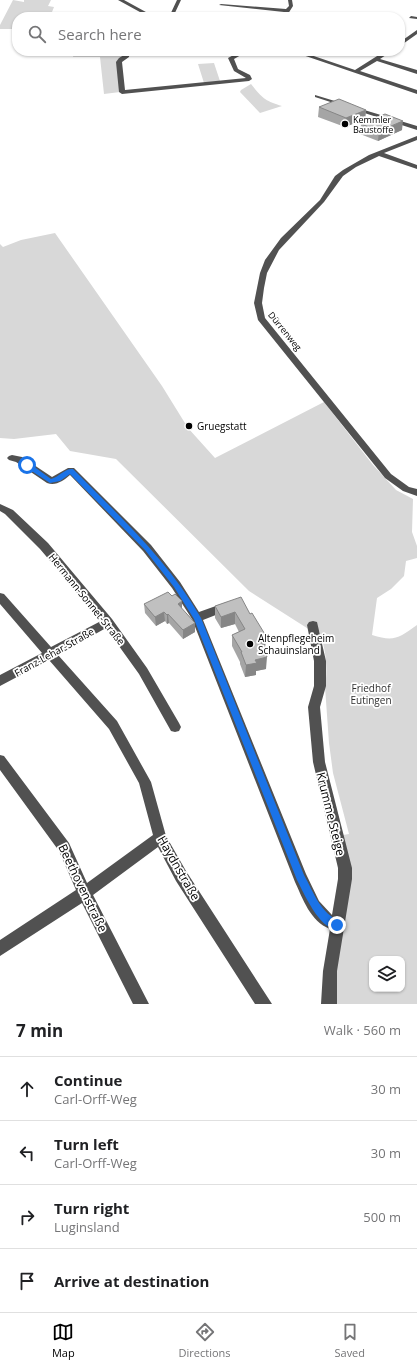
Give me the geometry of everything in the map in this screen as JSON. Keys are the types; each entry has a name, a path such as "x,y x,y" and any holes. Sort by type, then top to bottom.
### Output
{"street":[{"path":"120,0 143,12"},
{"path":"173,12 179,0"},
{"path":"221,5 253,6 288,11 291,6 290,0"},
{"path":"411,17 417,18"},
{"path":"405,40 417,32"},
{"path":"126,56 119,62 122,92 250,78 236,70 231,58 235,56"},
{"path":"309,56 417,92"},
{"path":"355,72 382,56"},
{"path":"376,60 417,72"},
{"path":"317,96 417,128"},
{"name":"Dürrenweg","path":"417,138 355,164 335,179 323,200 277,246 268,260 262,275 257,303 261,318 388,476 406,489 417,493"},
{"path":"380,154 417,167"},
{"path":"12,458 19,459 50,481 57,480 71,470 147,548 176,585 197,618 300,877 321,916 332,924 337,925"},
{"name":"Hermann-Sonnet-Straße","path":"0,506 16,518 44,546 108,622 143,671 175,727"},
{"name":"Haydnstraße","path":"0,597 113,725 145,782 160,838 181,876 264,1004"},
{"path":"197,618 234,603"},
{"name":"Franz-Lehar-Straße","path":"0,681 108,622"},
{"name":"Krumme Steige","path":"313,625 320,661 320,686 314,707 319,762 344,868 345,879 330,972 329,1004"},
{"name":"Beethovenstraße","path":"0,760 64,847 84,893 141,1004"},
{"path":"0,949 84,893 160,838"}],"green space":[{"path":"13,0 24,2 24,0 51,0 48,6 54,7 52,12 12,12 12,29 0,29 0,25"},
{"path":"123,56 120,59 120,92 104,94 100,57 73,57"},
{"path":"214,63 220,81 204,83 198,64"},
{"path":"251,84 264,98 282,106 260,113 240,92"},
{"name":"Friedhof Eutingen","path":"55,233 162,386 188,428 215,458 324,402 373,465 396,490 413,499 412,532 417,546 417,558 406,561 404,576 391,589 377,598 372,635 386,638 396,638 417,625 417,1004 329,1004 345,879 337,836 349,834 333,773 329,743 325,687 326,659 319,631 310,630 249,591 116,459 70,451 56,434 14,439 0,438 0,244 3,247 21,240"}],"building":[{"path":"339,99 366,110 346,118 319,107"},
{"path":"385,114 403,121 379,131 361,124"},
{"path":"168,592 172,596 175,594 182,601 178,604 195,623 183,630 168,614 167,615 164,612 155,617 144,604"},
{"path":"241,597 250,614 252,613 266,636 260,638 267,657 255,660 257,663 246,665 242,652 232,635 245,629 235,612 221,617 215,606"}],"place":[{"name":"Kemmler Baustoffe","path":"345,124"},
{"name":"Gruegstatt","path":"189,426"},
{"name":"Altenpflegeheim Schauinsland","path":"250,644"}],"route":[{"path":"27,465 50,481 57,480 71,470 147,548 176,585 197,618 300,877 321,916 332,924 337,925"}]}
